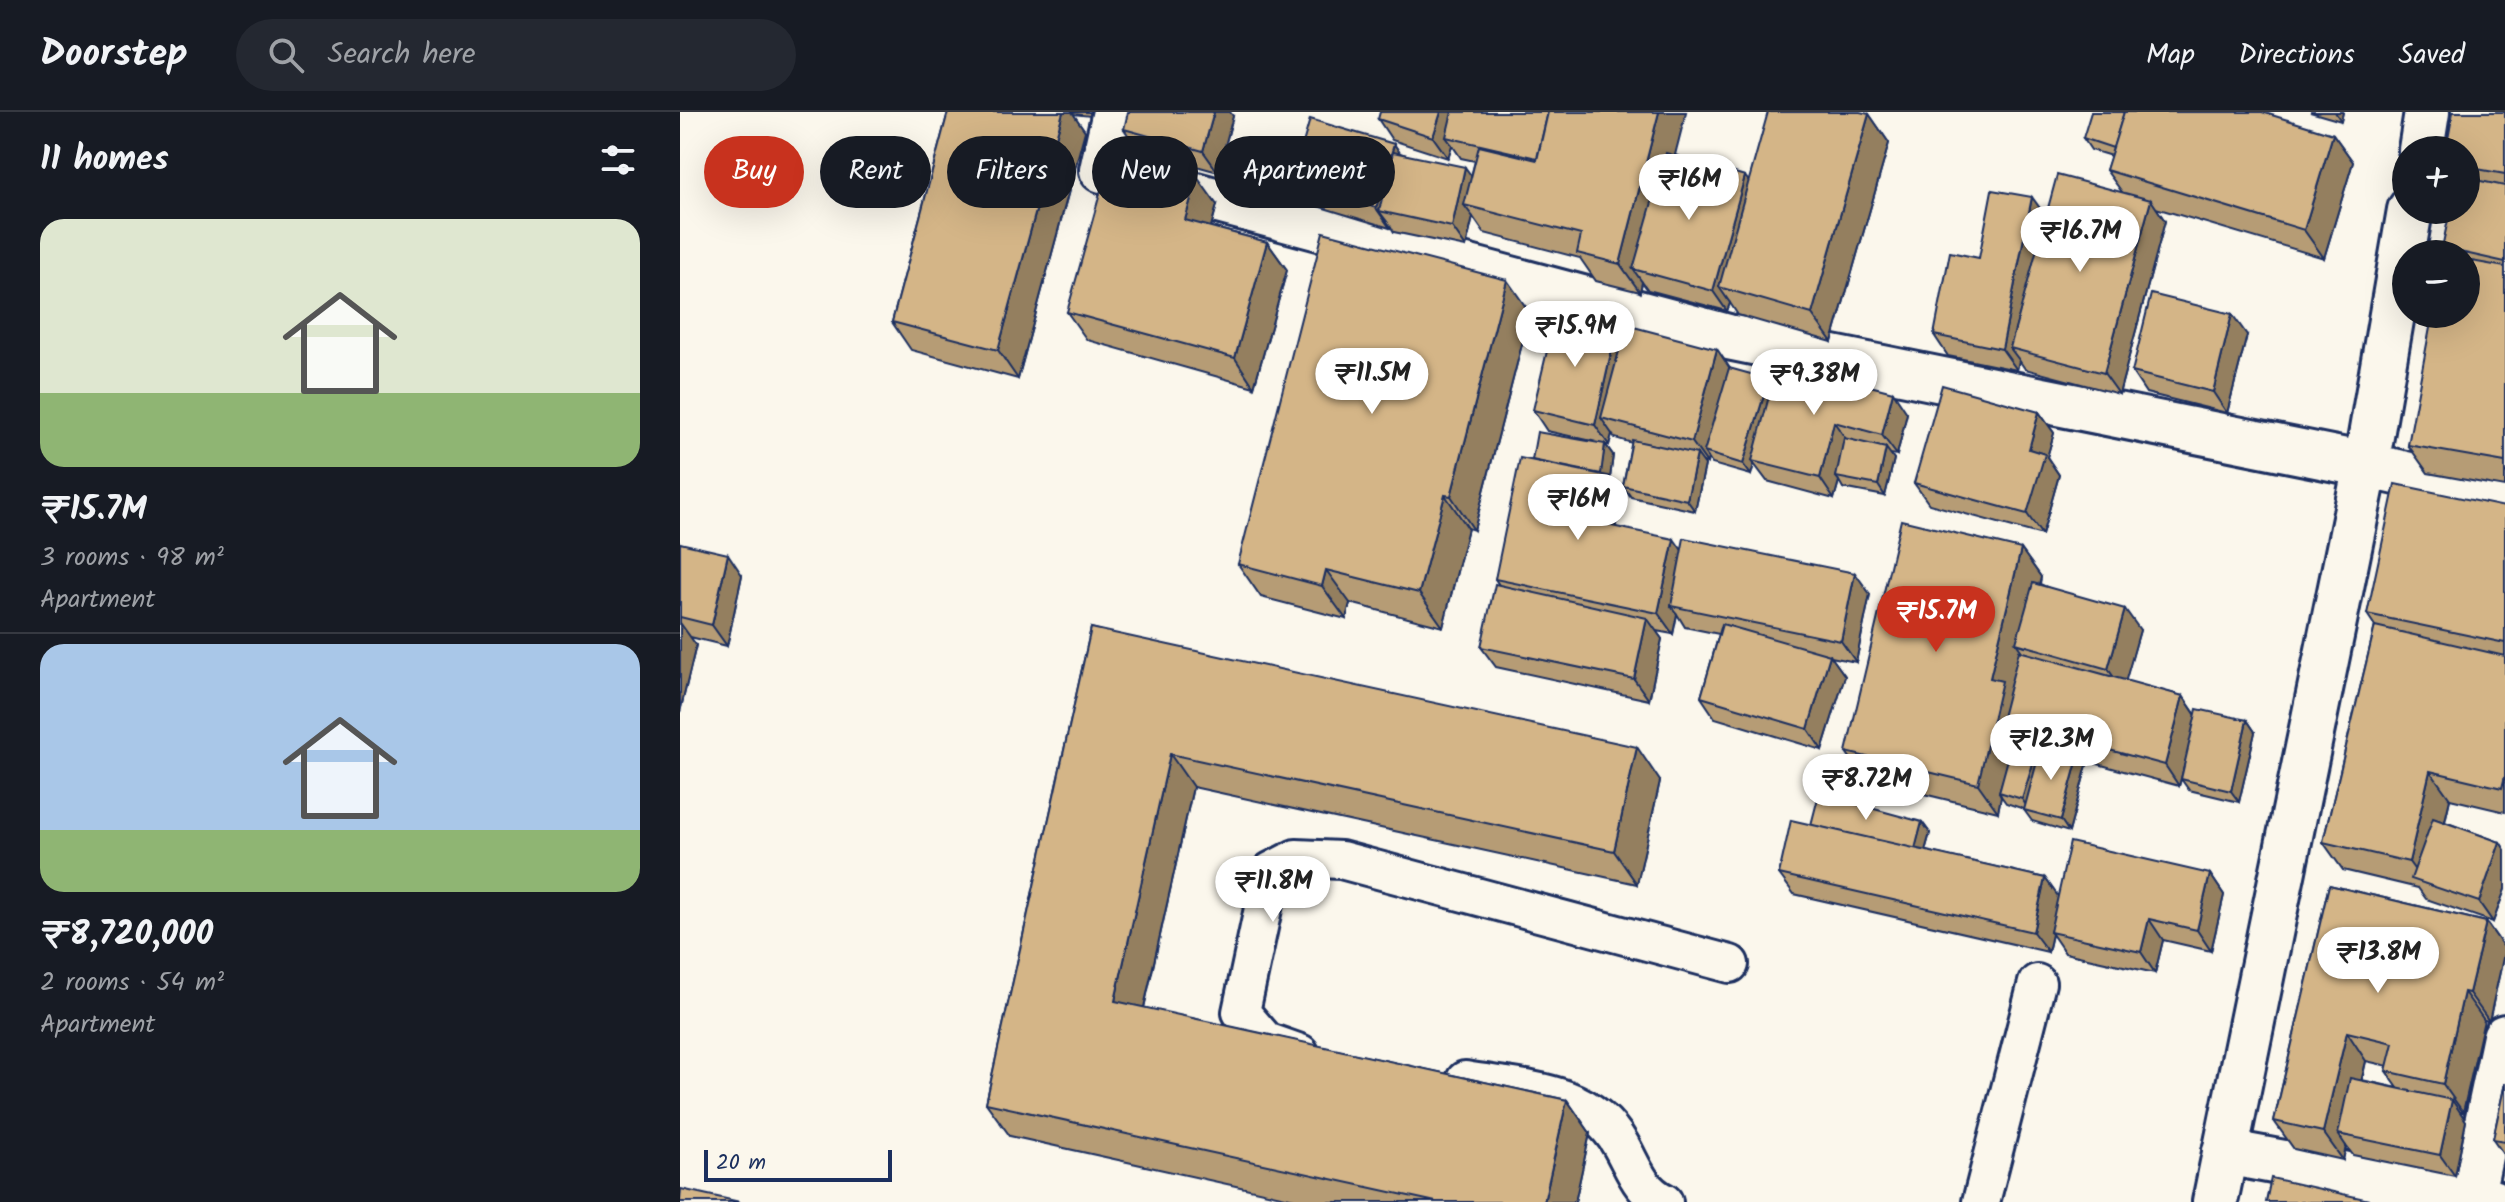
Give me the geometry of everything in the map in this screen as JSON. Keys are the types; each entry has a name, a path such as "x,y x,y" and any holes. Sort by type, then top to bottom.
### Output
{"street":[{"path":"1115,112 1102,170 1728,337 2366,465 2505,497"},
{"path":"2423,136 2427,112"},
{"path":"2215,1202 2366,465 2408,224"},
{"path":"2225,1152 2482,1201 2505,1037"}],"lane":[{"path":"1329,1057 1299,1052 1266,1041 1241,1012 1271,871 1296,858 1341,860 1730,964"},
{"path":"1981,1202 2037,983"},
{"path":"1436,1075 1573,1098 1600,1119 1619,1142 1637,1180 1664,1202"}],"building":[{"path":"948,112 1063,112 1056,136 947,136 947,208 1037,208 998,350 892,322 922,208 931,208 931,176"},
{"path":"1128,112 1214,112 1203,151 1198,150 1198,136 1149,136 1124,129"},
{"path":"1380,112 1441,112 1433,137 1378,119"},
{"path":"1452,112 1548,112 1537,158 1446,137"},
{"path":"1548,112 1659,112 1620,264 1577,253 1581,235 1464,205 1479,146 1537,160"},
{"path":"1768,112 1869,114 1812,314 1719,287"},
{"path":"2091,112 2124,112 2113,148 2083,138"},
{"path":"2124,112 2262,112 2333,134 2304,230 2106,170"},
{"path":"2453,112 2505,112 2505,174 2480,170 2480,136 2449,136"},
{"path":"1310,119 1367,136 1305,136"},
{"path":"1395,152 1465,167 1452,227 1379,211 1380,208 1395,208"},
{"path":"1666,153 1745,176 1713,291 1633,269"},
{"path":"2057,175 2151,200 2104,373 2010,348"},
{"path":"2480,181 2505,186 2505,262 2480,256 2480,240 2444,240 2447,224 2480,224"},
{"path":"1992,190 2032,197 2002,349 1934,335 1950,252 1979,258"},
{"path":"1096,208 1188,208 1185,220 1267,242 1235,358 1067,312"},
{"path":"1323,232 1507,280 1451,496 1445,495 1419,593 1326,570 1322,586 1238,564"},
{"path":"2480,263 2505,267 2505,462 2408,445 2430,328 2480,328"},
{"path":"2151,294 2232,314 2213,392 2132,372"},
{"path":"1556,313 1617,327 1595,425 1533,410"},
{"path":"1626,325 1717,349 1692,442 1601,418"},
{"path":"1778,362 1893,392 1882,435 1834,422 1820,478 1752,461"},
{"path":"1729,368 1769,379 1743,464 1704,452"},
{"path":"1942,385 2039,412 2029,449 2045,454 2027,514 1914,483"},
{"path":"1537,432 1605,444 1601,474 1532,460"},
{"path":"1844,438 1886,448 1878,485 1836,477"},
{"path":"1632,440 1697,454 1687,500 1623,486"},
{"path":"1520,458 1608,476 1597,523 1674,539 1658,613 1495,579"},
{"path":"2395,484 2505,507 2505,643 2367,614"},
{"path":"1901,520 2021,549 1990,678 2002,681 1978,784 1846,752"},
{"path":"1684,538 1855,573 1841,641 1671,606"},
{"path":"680,543 728,554 712,625 680,617"},
{"path":"2033,583 2125,609 2108,669 2016,643"},
{"path":"1495,584 1647,618 1634,679 1481,647"},
{"path":"1722,624 1830,655 1808,729 1701,697"},
{"path":"2375,626 2505,656 2505,776 2502,788 2430,771 2409,862 2323,842"},
{"path":"1091,628 1637,747 1614,851 1170,754 1115,1001 1567,1100 1544,1202 1436,1202 986,1103"},
{"path":"2019,651 2183,696 2165,765 2001,721"},
{"path":"2197,709 2247,720 2231,791 2181,779"},
{"path":"2014,737 2039,744 2022,799 1999,792"},
{"path":"2042,743 2079,754 2061,820 2024,810"},
{"path":"1819,794 1922,822 1915,849 1811,825"},
{"path":"2433,818 2500,842 2479,902 2411,879"},
{"path":"1791,820 2045,878 2033,932 1779,874"},
{"path":"2070,842 2210,874 2197,930 2149,919 2141,952 2050,932"},
{"path":"2329,885 2486,922 2469,993 2464,992 2443,1084 2386,1071 2393,1043 2347,1032 2323,1132 2274,1121"},
{"path":"2350,1078 2452,1100 2440,1155 2338,1134"},
{"path":"2505,1083 2505,1141 2493,1139"},
{"path":"2271,1178 2378,1202 2266,1202"},
{"path":"681,1189 740,1202 680,1202"}]}
